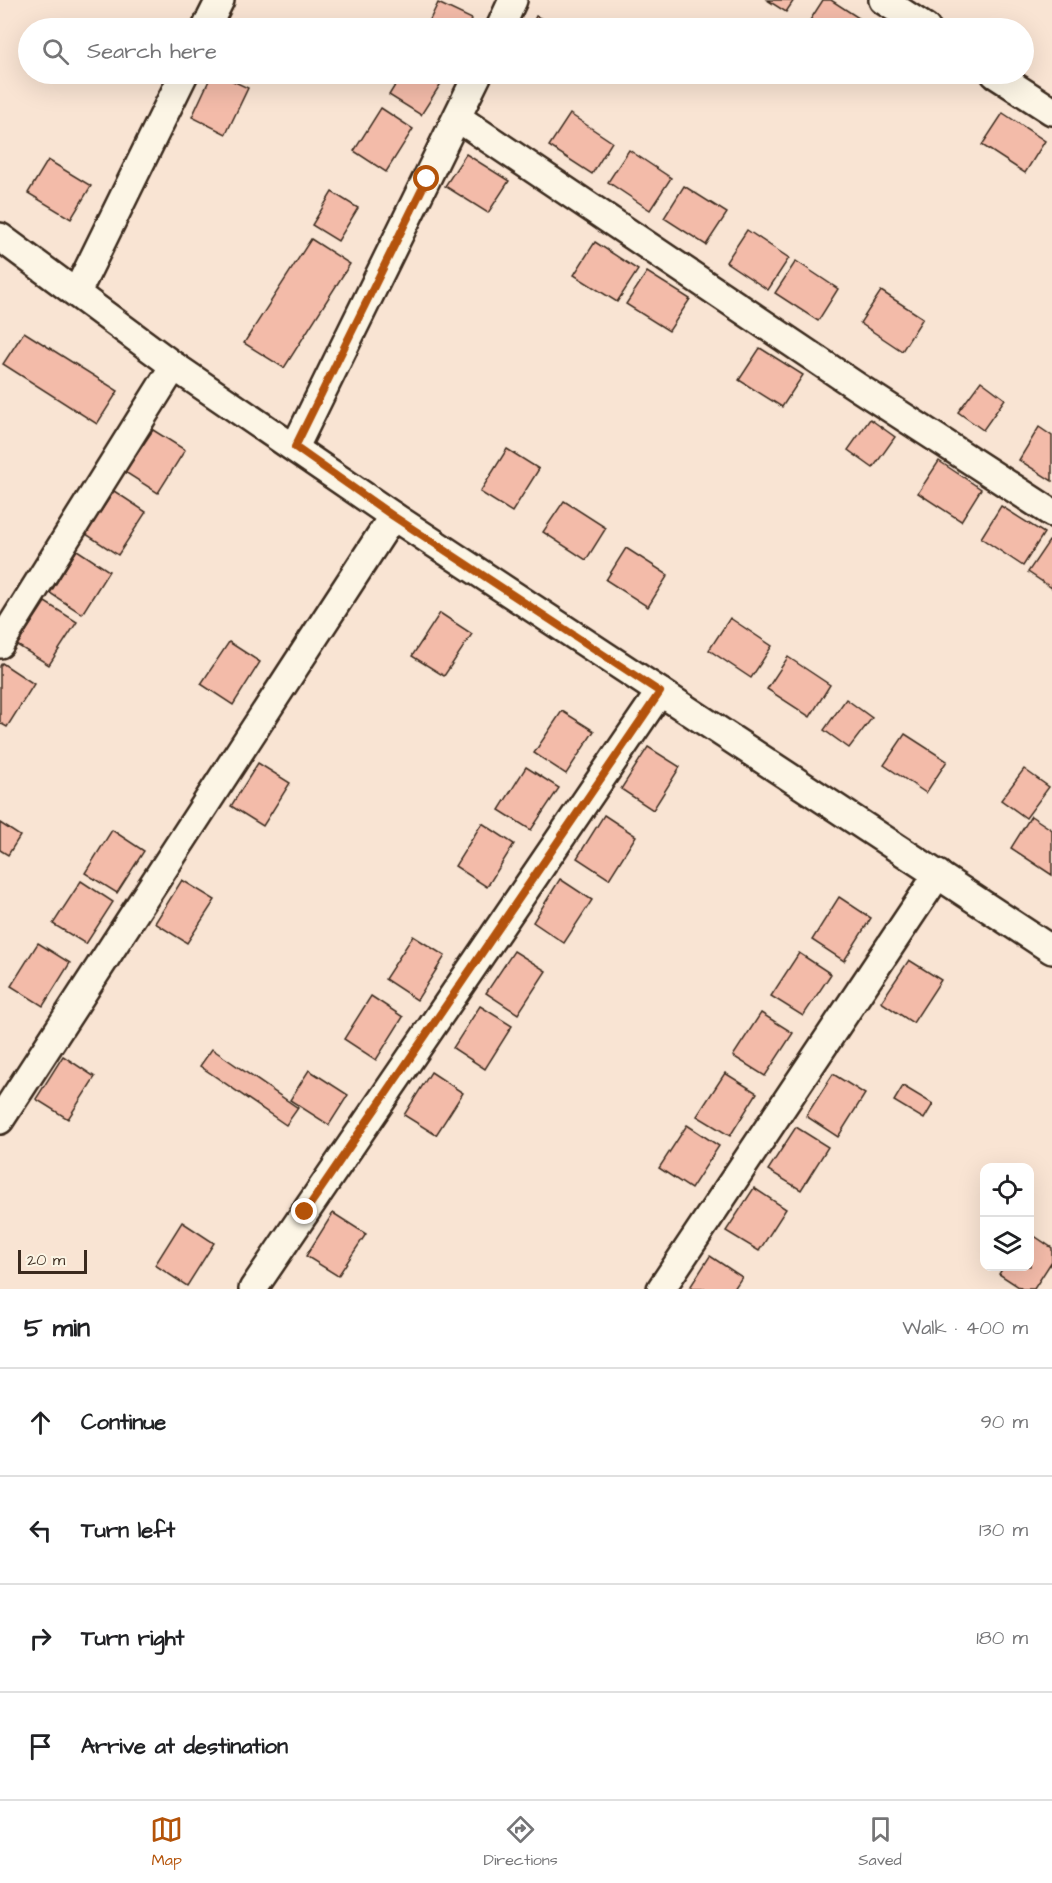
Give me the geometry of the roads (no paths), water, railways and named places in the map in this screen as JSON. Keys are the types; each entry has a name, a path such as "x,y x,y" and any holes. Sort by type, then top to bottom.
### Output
{"street":[{"path":"211,18 220,0"},
{"path":"505,18 513,0"},
{"path":"883,0 911,18"},
{"path":"77,292 179,84"},
{"path":"295,447 473,84"},
{"path":"1010,84 1052,111"},
{"path":"458,117 856,386 1052,513"},
{"path":"0,237 174,366 393,516 1052,950"},
{"path":"0,644 174,366"},
{"path":"0,1120 393,516"},
{"path":"253,1289 660,692"},
{"path":"661,1289 938,874"}]}
